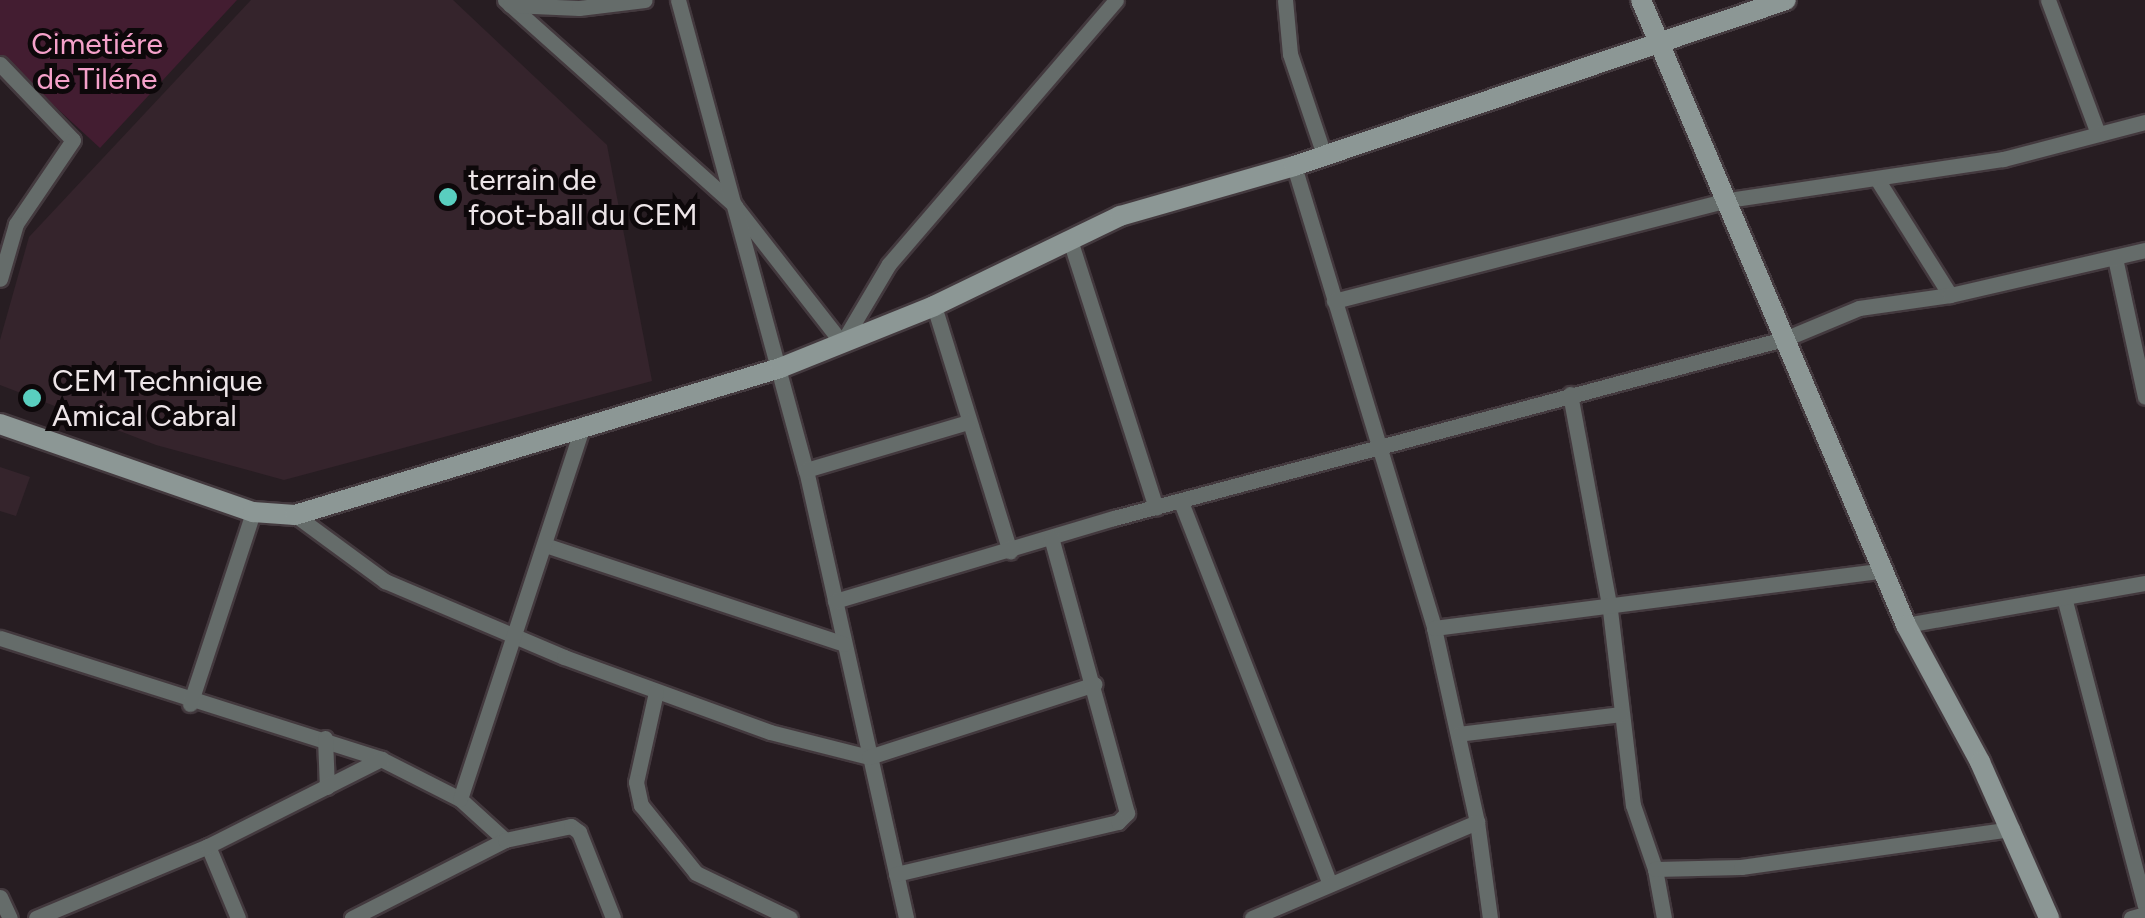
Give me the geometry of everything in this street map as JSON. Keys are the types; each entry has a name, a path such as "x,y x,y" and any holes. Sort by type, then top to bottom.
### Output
{"main road":[{"path":"1641,0 1906,625 2012,829 2049,918"},
{"path":"0,424 253,512 295,515 780,368 934,306 1120,216 1294,166 1786,0"}],"street":[{"path":"508,2 580,8 644,0"},
{"path":"678,0 806,470 906,918"},
{"path":"508,2 734,206 842,343 888,264 1116,0"},
{"path":"1285,0 1290,54 1324,155"},
{"path":"2048,0 2098,134"},
{"path":"0,64 73,140 6,235 0,279"},
{"path":"1334,301 1728,200 2003,159 2145,122"},
{"path":"1294,166 1434,628 1477,822 1490,918"},
{"path":"1878,179 1950,295"},
{"path":"1070,240 1156,508"},
{"path":"834,601 1156,508 1787,338 1859,308 1950,295 2145,250"},
{"path":"2115,258 2145,397"},
{"path":"934,306 1010,551"},
{"path":"1570,394 1610,610 1633,805 1655,869 1664,918"},
{"path":"806,470 968,422"},
{"path":"460,798 582,428"},
{"path":"1181,502 1330,884"},
{"path":"190,704 253,512"},
{"path":"295,515 385,580 515,635 656,692 770,732 869,757 1096,684"},
{"path":"896,874 1123,818 1126,808 1096,684 1051,538"},
{"path":"545,545 844,644"},
{"path":"1434,628 1610,610 1884,570"},
{"path":"1906,625 2065,601 2145,583"},
{"path":"2065,601 2145,905"},
{"path":"0,638 190,704 325,738 381,759 460,798 505,840"},
{"path":"656,692 635,794 680,858 740,896 790,918"},
{"path":"1458,734 1620,714"},
{"path":"325,738 328,787"},
{"path":"36,918 208,846 381,759"},
{"path":"1252,918 1477,822"},
{"path":"352,918 505,840 571,826 579,832 613,918"},
{"path":"1655,869 1741,867 2012,829"},
{"path":"208,846 238,918"},
{"path":"740,896 740,918"},
{"path":"0,897 10,918"},
{"path":"2131,918 2145,914"}],"shaded area":[{"path":"251,0 453,0 607,145 652,381 284,480 156,445 0,385 0,340 29,237"},
{"path":"0,467 30,477 16,516 0,511"}],"green space":[{"name":"Cimetiére de Tiléne","path":"0,0 237,0 100,148 0,56"}],"place":[{"name":"terrain de foot-ball du CEM","path":"448,197"},
{"name":"CEM Technique Amical Cabral","path":"32,398"}]}
